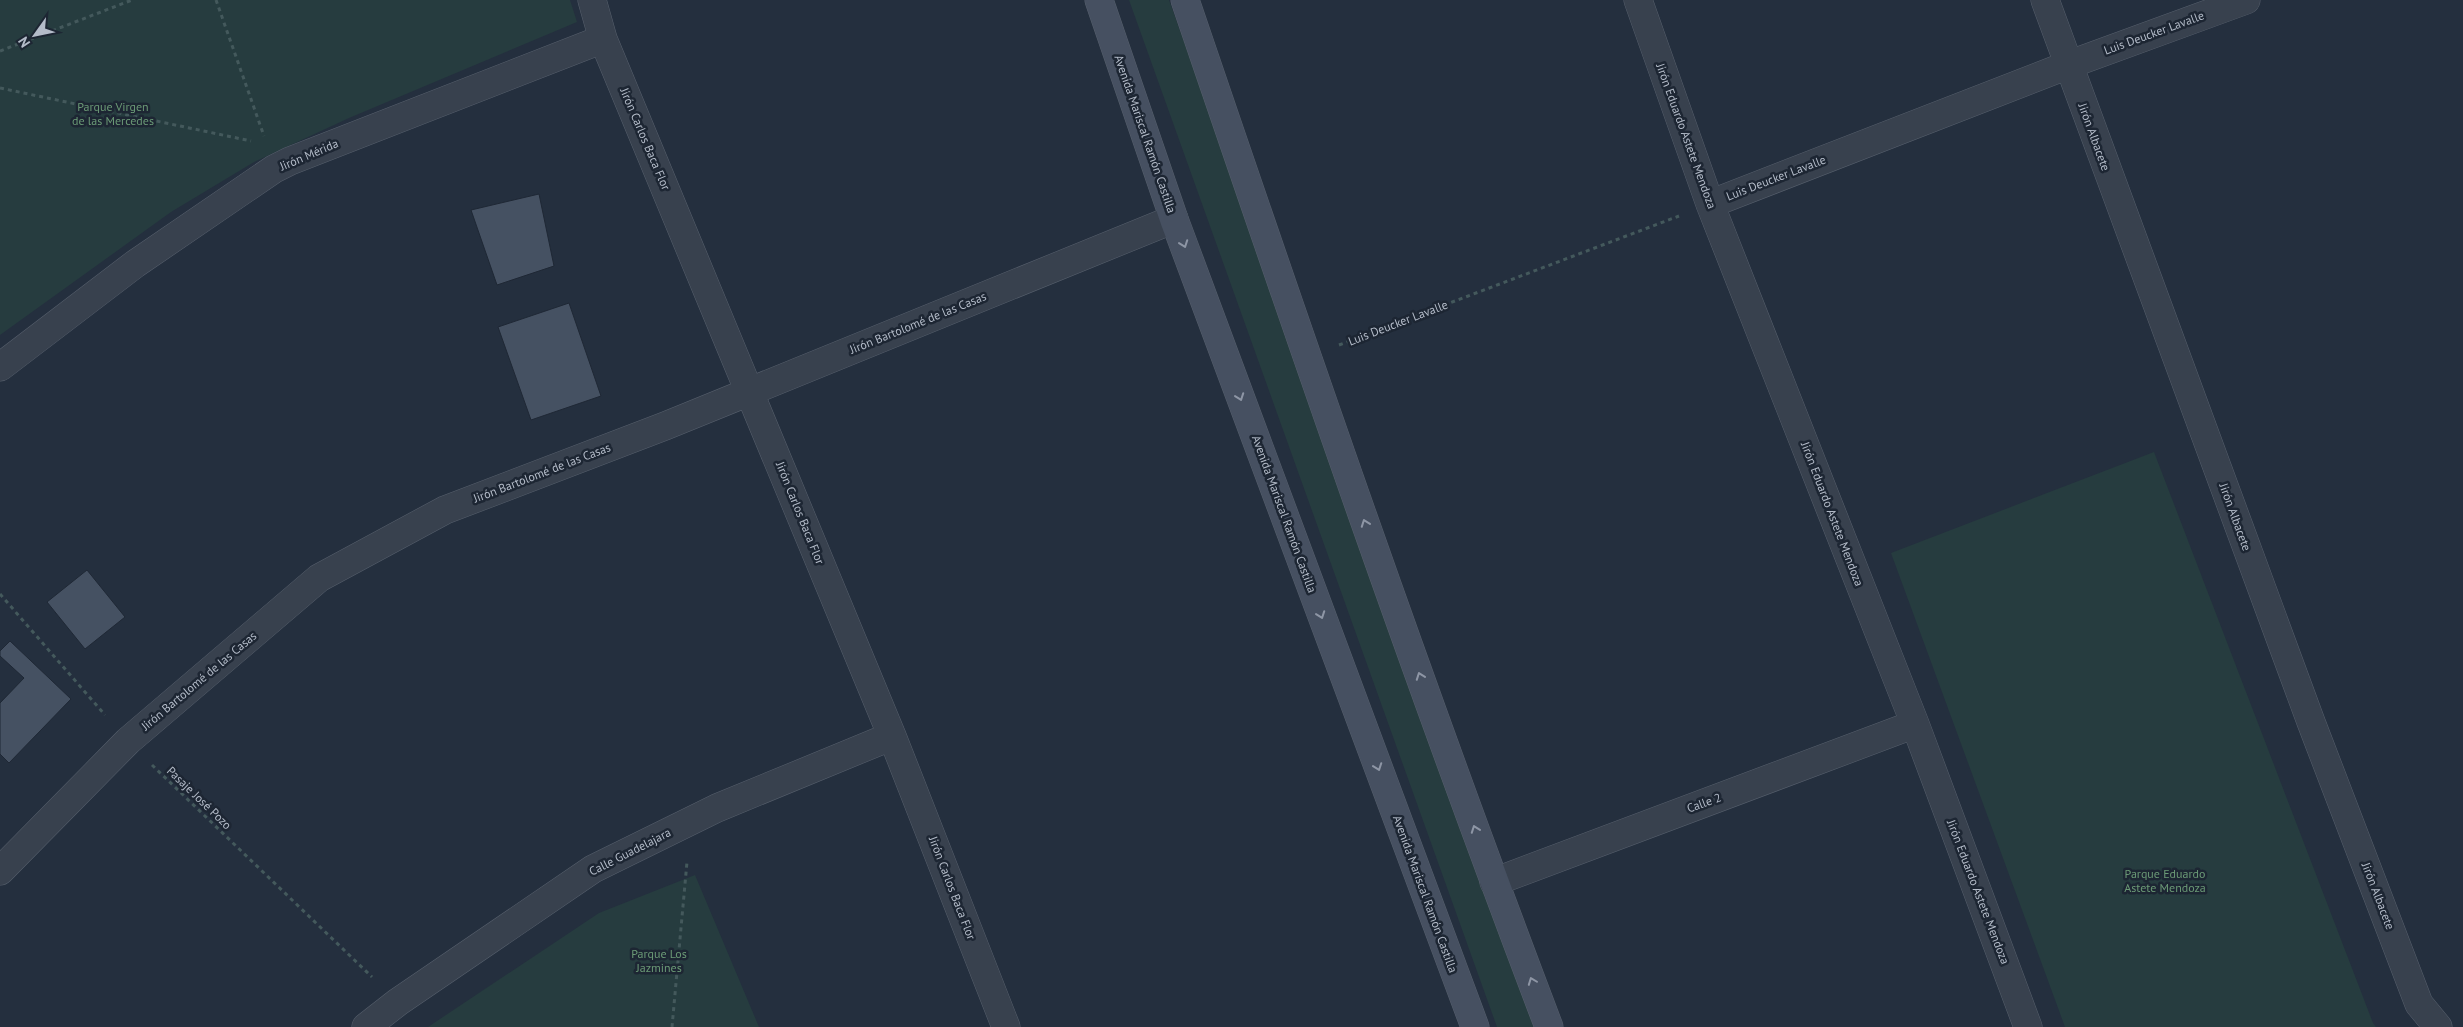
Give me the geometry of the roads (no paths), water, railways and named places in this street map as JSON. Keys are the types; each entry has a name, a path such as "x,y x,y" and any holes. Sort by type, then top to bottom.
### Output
{"main road":[{"name":"Avenida Mariscal Ramón Castilla","path":"1099,0 1174,219 1474,1027"},
{"path":"1185,0 1306,358 1494,882 1549,1027"}],"street":[{"name":"Jirón Carlos Baca Flor","path":"592,0 603,39 892,736 1006,1027"},
{"name":"Jirón Eduardo Astete Mendoza","path":"1638,0 1710,204 1914,724 2028,1027"},
{"name":"Jirón Albacete","path":"2045,0 2311,722 2419,1004 2438,1027"},
{"name":"Luis Deucker Lavalle","path":"1710,204 2068,65 2246,0"},
{"name":"Jirón Mérida","path":"0,367 270,157 299,157 603,39"},
{"name":"Jirón Bartolomé de las Casas","path":"0,871 128,741 319,578 445,510 665,426 1174,219"},
{"name":"Calle 2","path":"1494,882 1914,724"},
{"name":"Calle Guadelajara","path":"366,1027 398,1002 593,869 717,808 892,736"}],"park label":[{"name":"Parque Virgen de las Mercedes","path":"113,114"},
{"name":"Parque Eduardo Astete Mendoza","path":"2165,881"},
{"name":"Parque Los Jazmines","path":"659,961"}]}
